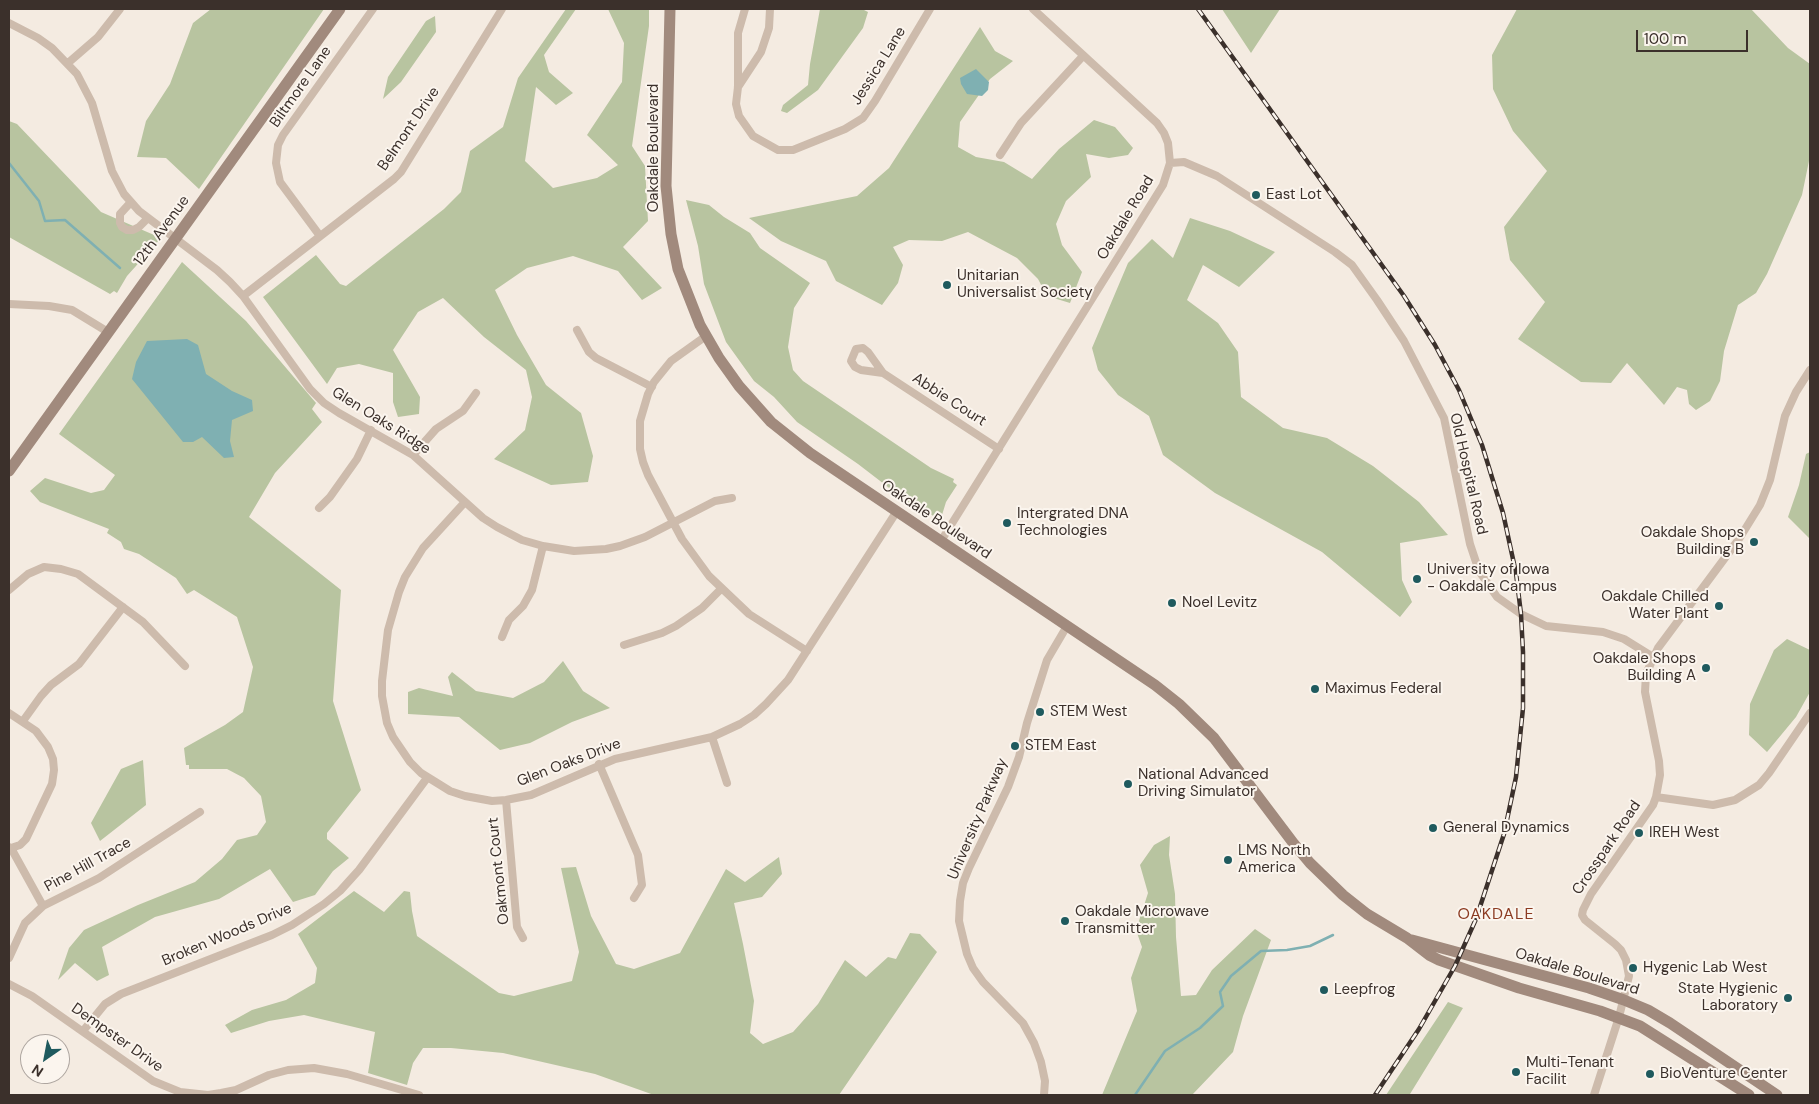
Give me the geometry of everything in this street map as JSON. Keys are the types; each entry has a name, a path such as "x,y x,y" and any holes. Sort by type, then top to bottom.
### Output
{"main road":[{"name":"12th Avenue","path":"9,471 340,9"},
{"name":"Oakdale Boulevard","path":"670,9 666,172 669,222 678,269 690,302 719,358 739,386 771,422 810,453 1155,685 1194,717 1214,738 1294,844 1321,874 1367,914 1407,938 1429,955 1455,966 1519,988 1619,1018 1651,1032 1749,1095"},
{"name":"Oakdale Boulevard","path":"1407,938 1589,988 1648,1010 1777,1095"}],"street":[{"path":"68,63 98,37 120,9"},
{"name":"Biltmore Lane","path":"320,236 280,182 276,163 278,145 283,135 373,9"},
{"name":"Belmont Drive","path":"243,296 394,179 502,9"},
{"name":"Jessica Lane","path":"744,9 738,33 738,87 736,104 739,116 752,136 778,150 793,150 845,129 863,118 930,9"},
{"path":"738,87 762,52 769,28 770,9"},
{"name":"Oakdale Road","path":"941,541 1163,185 1170,163 1168,143 1157,123 1033,9"},
{"name":"Glen Oaks Ridge","path":"9,23 52,48 68,63 77,74 92,103 112,171 124,194 148,218 217,270 243,296 310,389 324,403 339,413 413,455 483,518 522,540 543,546 574,551 606,549 634,542 715,501 732,498"},
{"path":"1000,155 1022,123 1083,56"},
{"name":"Old Hospital Road","path":"1170,163 1184,162 1217,176 1352,265 1399,334 1444,418 1470,544 1479,571 1497,597 1521,614 1546,626 1603,632 1624,639 1653,657"},
{"path":"131,202 120,214 122,227 127,230 133,230 148,218"},
{"path":"9,304 50,306 72,310 108,332"},
{"path":"577,330 589,352 596,358 652,387"},
{"path":"706,336 671,361 662,371 652,387 643,408 640,421 640,449 648,475 673,523 692,554 721,589 749,614 807,651"},
{"name":"Crosspark Road","path":"1594,1095 1619,1018 1629,976 1626,960 1615,944 1585,920 1582,915 1591,894 1653,805 1656,797 1660,775 1659,760 1645,692 1646,674 1653,657 1739,538 1760,505 1770,480 1785,416 1796,392 1810,370"},
{"name":"Abbie Court","path":"883,373 999,449"},
{"path":"413,455 436,429 463,410 476,393"},
{"path":"319,508 330,497 357,459 371,430"},
{"name":"Glen Oaks Drive","path":"465,502 423,548 398,592 388,630 382,696 385,716 393,737 410,762 427,778 444,789 480,800 506,800 531,795 599,764 633,754 712,737 740,724 766,704 788,680 897,511"},
{"path":"502,637 509,620 528,598 532,590 543,546"},
{"path":"9,590 28,574 44,567 78,574 143,622 185,666"},
{"path":"624,645 662,633 676,626 702,608 721,589"},
{"path":"23,721 40,696 51,684 79,664 123,607"},
{"name":"University Parkway","path":"1044,1095 1041,1062 1034,1043 1023,1023 983,982 973,968 962,937 959,921 963,883 1008,787 1019,757 1027,723 1047,660 1067,626"},
{"path":"9,713 36,730 48,747 54,770 52,784 26,839 20,846 10,847 43,906"},
{"path":"1656,797 1713,805 1735,800 1749,792 1764,779 1810,713"},
{"path":"712,737 727,783"},
{"path":"599,764 638,855 642,885 634,898"},
{"name":"Broken Woods Drive","path":"83,1031 104,1004 120,994 272,935 292,925 324,904 340,891 359,870 427,778"},
{"name":"Oakmont Court","path":"506,800 517,927 523,938"},
{"name":"Pine Hill Trace","path":"9,958 24,923 43,906 99,878 200,812"},
{"name":"Dempster Drive","path":"9,984 32,996 153,1081 180,1092 208,1095 221,1094 236,1090 268,1075 288,1070 314,1068 347,1074 419,1095"}],"green space":[{"path":"211,9 324,9 199,189 166,158 137,157 146,121 170,84 193,23"},
{"path":"566,9 576,9 544,55 549,72 573,93 556,105 536,87 525,161 553,188 597,178 618,165 587,135 622,82 624,43 608,9 649,9 649,26 632,146 645,166 648,221 623,247 662,288 642,300 618,271 573,256 527,268 495,290 517,335 546,385 581,413 593,456 588,482 551,485 494,459 525,430 532,397 526,370 484,337 443,298 418,312 393,350 420,397 419,414 398,417 393,402 393,373 359,364 337,368 327,384 263,297 316,255 340,284 346,286 444,209 461,192 470,151 503,127 518,78"},
{"path":"820,9 862,9 868,12 863,28 818,90 787,113 781,111 783,105 808,85"},
{"path":"1222,9 1280,9 1251,53"},
{"path":"1517,9 1751,9 1788,48 1810,64 1810,156 1802,195 1767,274 1756,293 1738,305 1724,351 1720,381 1710,401 1696,410 1689,404 1687,390 1677,387 1664,405 1627,363 1611,383 1581,382 1518,339 1545,302 1510,260 1504,227 1547,171 1513,131 1493,89 1492,55"},
{"path":"435,16 436,32 401,82 383,99 388,77 426,21"},
{"path":"980,27 995,51 1013,61 990,79 960,122 958,147 976,157 1004,162 1032,179 1059,149 1094,120 1115,127 1133,148 1128,155 1109,158 1086,154 1091,177 1066,201 1056,224 1062,245 1082,272 1070,303 1047,296 1038,279 1017,258 968,232 942,241 909,240 893,247 903,265 898,283 882,305 836,281 826,261 781,241 749,218 857,196 889,168"},
{"path":"9,121 17,124 101,212 161,238 127,276 117,293 114,291 110,294 9,237"},
{"path":"686,200 709,205 750,233 760,248 810,283 794,308 788,347 793,370 803,381 931,468 954,479 953,482 957,485 946,502 942,515 936,518 925,510 914,507 858,464 797,422 774,397 754,381 726,342 704,284 698,246"},
{"path":"1190,218 1230,231 1275,252 1239,287 1203,265 1187,300 1218,323 1238,352 1241,397 1283,428 1327,438 1373,466 1419,502 1448,535 1400,543 1402,580 1412,602 1400,617 1322,552 1215,493 1163,455 1149,416 1118,395 1098,370 1092,348 1128,263 1152,239 1173,258"},
{"path":"182,262 246,321 316,403 312,409 322,422 275,473 249,517 341,590 333,701 361,790 327,833 327,839 349,858 333,871 315,895 293,902 270,869 219,899 155,917 102,947 109,975 97,981 75,963 58,980 69,948 84,930 138,905 195,882 222,859 237,840 257,835 266,822 261,796 244,778 227,769 189,769 189,765 186,765 184,748 225,725 243,712 253,667 237,617 194,590 187,594 176,578 139,554 124,549 121,542 107,533 109,529 40,502 30,491 45,478 91,493 104,490 115,475 59,434"},
{"path":"1810,452 1810,539 1788,517 1799,485 1806,454"},
{"path":"1787,639 1810,650 1810,692 1796,717 1767,752 1749,735 1750,704 1774,650"},
{"path":"563,661 583,691 610,708 572,722 530,743 500,750 459,717 408,714 408,692 419,688 453,696 448,677 452,672 476,691 513,698 544,682"},
{"path":"143,760 146,805 100,841 91,823 121,769"},
{"path":"1170,836 1169,855 1175,894 1176,937 1181,996 1196,995 1212,970 1255,929 1271,940 1243,1016 1233,1052 1192,1095 1102,1095 1137,1011 1131,978 1142,947 1136,930 1148,893 1140,865 1154,845"},
{"path":"779,857 782,874 762,897 734,903 754,1001 750,1033 763,1044 793,1032 818,1004 845,960 866,977 888,957 896,959 910,933 920,934 937,952 839,1095 654,1095 595,1074 503,1053 451,1048 423,1048 413,1063 407,1085 368,1073 375,1032 304,1015 269,1021 231,1033 225,1025 252,1010 286,1000 315,983 317,968 298,934 354,891 384,912 404,891 410,892 417,936 499,993 514,996 572,981 579,952 561,868 576,867 591,916 616,964 634,969 680,953 726,869 745,882"},
{"path":"1448,1002 1463,1008 1410,1094 1386,1095"}],"water":[{"path":"976,69 989,82 988,90 982,96 967,94 961,84 960,78"},
{"path":"187,339 198,345 206,374 232,391 252,400 253,411 232,420 230,441 234,457 224,458 202,437 193,442 183,442 132,379 136,362 147,341"}],"waterway":[{"path":"9,163 39,201 45,221 65,220 120,268"},
{"path":"1135,1095 1165,1051 1200,1028 1223,1006 1220,992 1231,976 1261,951 1287,950 1310,946 1333,935"}],"railway":[{"path":"1198,9 1404,296 1435,345 1459,390 1482,445 1503,513 1516,573 1523,652 1523,708 1516,777 1504,834 1476,919 1455,966 1419,1029 1375,1095"}],"place":[{"name":"East Lot","path":"1256,195"},
{"name":"Unitarian Universalist Society","path":"947,285"},
{"name":"Intergrated DNA Technologies","path":"1007,523"},
{"name":"Oakdale Shops Building B","path":"1754,542"},
{"name":"University of Iowa - Oakdale Campus","path":"1417,579"},
{"name":"Noel Levitz","path":"1172,603"},
{"name":"Oakdale Chilled Water Plant","path":"1719,606"},
{"name":"Oakdale Shops Building A","path":"1706,668"},
{"name":"Maximus Federal","path":"1315,689"},
{"name":"STEM West","path":"1040,712"},
{"name":"STEM East","path":"1015,746"},
{"name":"National Advanced Driving Simulator","path":"1128,784"},
{"name":"General Dynamics","path":"1433,828"},
{"name":"IREH West","path":"1639,833"},
{"name":"LMS North America","path":"1228,860"},
{"name":"Oakdale Microwave Transmitter","path":"1065,921"},
{"name":"Hygenic Lab West","path":"1633,968"},
{"name":"Leepfrog","path":"1324,990"},
{"name":"State Hygienic Laboratory","path":"1788,998"},
{"name":"Multi-Tenant Facilit","path":"1516,1072"},
{"name":"BioVenture Center","path":"1650,1074"}],"district":[{"name":"OAKDALE","path":"1496,915"}]}
